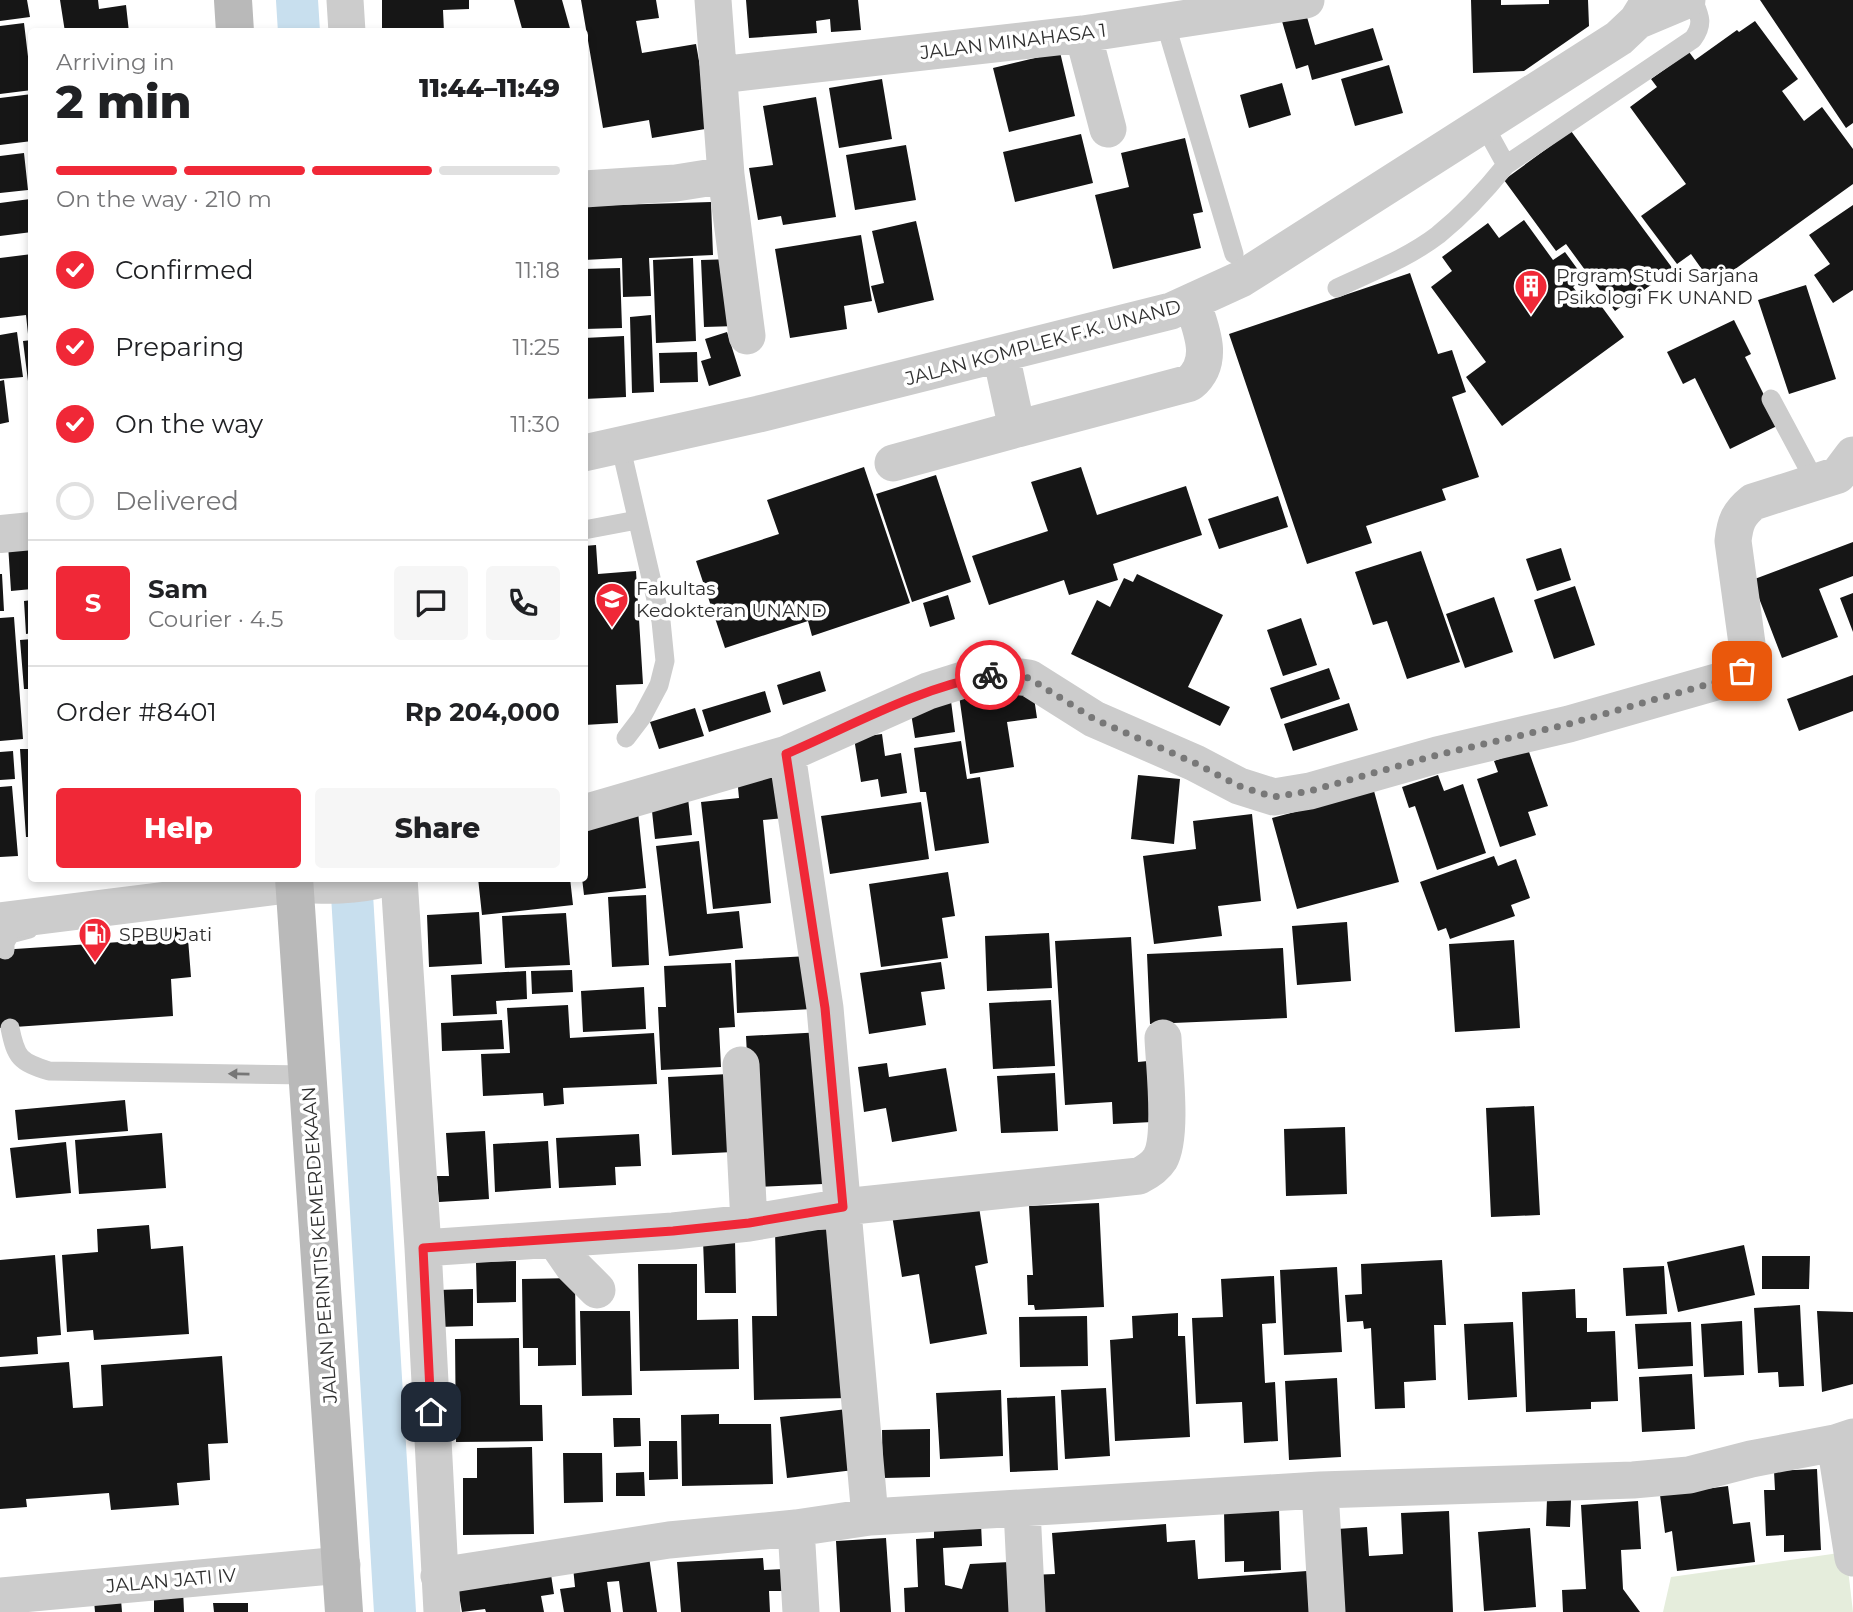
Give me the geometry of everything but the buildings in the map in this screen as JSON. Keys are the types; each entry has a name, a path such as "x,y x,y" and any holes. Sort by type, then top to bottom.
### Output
{"main road":[{"path":"233,0 235,28"},
{"name":"JALAN PERINTIS KEMERDEKAAN","path":"302,887 308,1074 344,1612"}],"street":[{"path":"345,0 346,28"},
{"path":"713,0 726,175 747,336"},
{"name":"JALAN MINAHASA 1","path":"719,75 1083,34 1306,0"},
{"name":"JALAN KOMPLEK F.K. UNAND","path":"588,452 772,411 1171,311 1241,279 1484,125 1619,38 1643,11 1687,0"},
{"path":"1083,34 1108,129"},
{"path":"588,190 676,183 726,175"},
{"path":"893,463 1190,383 1204,363 1206,348 1192,302"},
{"path":"1001,355 1017,429"},
{"path":"588,812 786,754 928,691 964,680 998,674 1029,678 1094,719 1195,763 1239,786 1274,797 1310,791 1437,755 1569,724 1730,678 1742,671 1748,651 1733,541 1734,524 1742,511 1753,502 1838,475 1853,455"},
{"path":"0,534 28,531"},
{"path":"786,754 825,1008 870,1517"},
{"path":"2,935 302,887 362,882"},
{"path":"386,882 423,1248 442,1612"},
{"path":"423,1248 555,1240 749,1223 843,1207 1139,1176 1160,1160 1164,1149 1166,1129 1163,1038"},
{"path":"741,1065 749,1223"},
{"path":"555,1240 573,1266 597,1290"},
{"path":"439,1576 669,1541 796,1528 870,1517 1320,1490 1633,1480 1689,1475 1844,1440 1853,1558"},
{"path":"1320,1490 1327,1612"},
{"path":"1022,1509 1027,1612"},
{"path":"796,1528 801,1612"},
{"name":"JALAN JATI IV","path":"0,1596 341,1565"}],"lane":[{"path":"1337,288 1392,263 1436,236 1482,195 1506,165 1693,39 1701,26 1701,19 1693,0"},
{"path":"1165,22 1234,254"},
{"path":"1484,125 1506,165"},
{"path":"1771,398 1816,483"},
{"path":"620,444 661,621 665,661 659,685 642,717 626,738"},
{"path":"588,529 637,520"},
{"path":"10,1028 14,1050 29,1065 49,1071 308,1074"}],"green space":[{"path":"1846,1552 1853,1612 1663,1612 1671,1577"}],"waterway":[{"path":"297,0 299,28"},
{"path":"351,882 395,1612"}],"way so far":[{"path":"990,675 1029,678 1094,719 1195,763 1239,786 1274,797 1310,791 1437,755 1569,724 1730,678 1742,671"}],"place":[{"name":"Prgram Studi Sarjana Psikologi FK UNAND","path":"1531,316"},
{"name":"Fakultas Kedokteran UNAND","path":"612,629"},
{"name":"SPBU Jati","path":"95,964"}],"route":[{"path":"431,1412 423,1248 673,1231 749,1223 843,1207 825,1008 786,754 928,691 990,675"}]}
